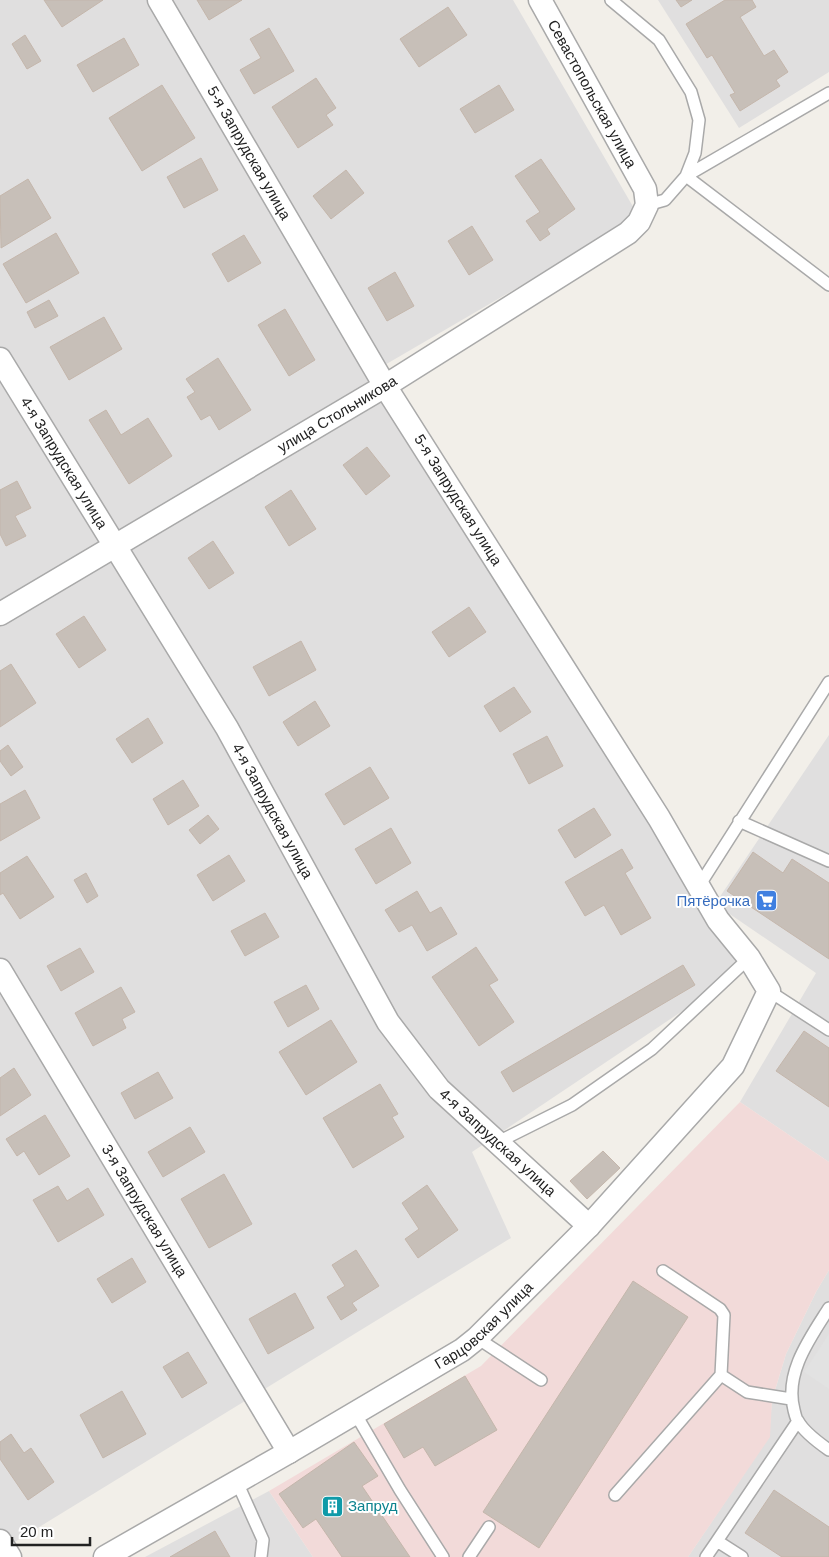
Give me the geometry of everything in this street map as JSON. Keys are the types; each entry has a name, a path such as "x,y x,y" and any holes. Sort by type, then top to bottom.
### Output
{"street":[{"name":"5-я Запрудская улица","path":"159,0 386,386 660,818 718,920 749,958 770,991"},
{"name":"Севастопольская улица","path":"545,2 646,197"},
{"name":"улица Стольникова","path":"0,614 386,386 628,234 639,222 646,197"},
{"name":"4-я Запрудская улица","path":"0,359 227,728 388,1022 439,1089 589,1226"},
{"name":"3-я Запрудская улица","path":"0,970 290,1452"},
{"name":"Гарцовская улица","path":"106,1557 290,1452 462,1350 589,1226 733,1066 770,991"},
{"path":"0,1541 10,1557"}],"lane":[{"path":"611,0 659,40 691,92 699,120 695,153 686,176"},
{"path":"646,197 665,200 686,176 829,92"},
{"path":"686,176 829,285"},
{"path":"698,886 829,682"},
{"path":"739,821 829,861"},
{"path":"498,1142 572,1104 652,1049 749,958"},
{"path":"770,991 829,1030"},
{"path":"614,1495 721,1375 724,1315 720,1309 663,1271"},
{"path":"829,1308 802,1352 795,1372 791,1399 798,1421 816,1441 829,1450"},
{"path":"476,1338 541,1380"},
{"path":"721,1375 747,1392 791,1399"},
{"path":"355,1413 400,1490 443,1557"},
{"path":"706,1557 798,1421"},
{"path":"237,1482 263,1540 260,1557"},
{"path":"469,1557 489,1527"},
{"path":"717,1541 742,1557"}],"shaded area":[{"path":"0,0 513,0 639,217 371,373 742,971 472,1152 511,1238 0,1551"},
{"path":"658,0 829,0 829,72 739,128"},
{"path":"829,735 829,1162 740,1102 816,973 715,904"},
{"path":"740,1102 829,1162 829,1270 816,1292 786,1354 772,1400 770,1437 688,1557 313,1557 269,1491 481,1366"},
{"path":"829,1270 829,1557 688,1557 769,1437 772,1400 786,1354 816,1292"},
{"path":"829,1334 829,1389 804,1372"},
{"path":"269,1491 313,1557 145,1557"}],"building":[{"path":"44,0 103,0 62,27"},
{"path":"197,0 242,0 209,20"},
{"path":"676,0 692,0 681,7"},
{"path":"725,0 752,0 756,7 740,17 764,56 774,50 788,72 776,80 780,86 740,111 730,95 735,93 712,55 707,58 686,24"},
{"path":"448,7 467,35 419,67 400,39"},
{"path":"269,28 294,71 254,94 240,70 261,58 250,39"},
{"path":"25,35 41,61 27,69 12,44"},
{"path":"124,38 139,65 93,92 77,65"},
{"path":"316,78 336,108 326,115 333,125 298,148 272,107"},
{"path":"162,85 195,138 142,171 109,118"},
{"path":"499,85 514,110 475,133 460,109"},
{"path":"201,158 218,190 184,208 167,177"},
{"path":"541,159 575,209 547,229 550,234 540,241 526,221 540,212 515,176"},
{"path":"346,170 364,193 331,219 313,196"},
{"path":"28,179 51,218 1,248 0,196"},
{"path":"472,226 493,260 469,275 448,241"},
{"path":"56,233 79,273 26,303 3,264"},
{"path":"244,235 261,263 228,282 212,254"},
{"path":"395,272 414,306 387,321 368,288"},
{"path":"49,300 58,316 35,328 27,312"},
{"path":"285,309 315,360 289,376 258,325"},
{"path":"104,317 122,349 69,380 50,347"},
{"path":"218,358 251,410 219,430 210,415 201,420 187,397 195,392 186,379"},
{"path":"106,410 121,435 148,418 172,456 129,484 89,420"},
{"path":"367,447 390,476 366,495 343,465"},
{"path":"17,481 31,508 15,516 26,536 6,546 0,534 0,490"},
{"path":"291,490 316,529 289,546 265,507"},
{"path":"213,541 234,573 209,589 188,558"},
{"path":"469,607 486,632 449,657 432,632"},
{"path":"84,616 106,650 79,668 56,634"},
{"path":"301,641 316,670 269,696 253,667"},
{"path":"11,664 36,703 0,727 0,671"},
{"path":"514,687 531,712 500,732 484,706"},
{"path":"315,701 330,726 298,746 283,722"},
{"path":"148,718 163,743 132,763 116,739"},
{"path":"547,736 563,766 529,784 513,754"},
{"path":"8,745 23,767 11,776 0,761 0,751"},
{"path":"370,767 389,798 344,825 325,794"},
{"path":"183,780 199,806 168,825 153,799"},
{"path":"25,790 40,818 0,841 0,804"},
{"path":"594,808 611,835 575,858 558,830"},
{"path":"208,815 219,829 200,844 189,830"},
{"path":"391,828 411,863 376,884 355,849"},
{"path":"622,849 633,868 625,873 651,918 621,935 604,905 585,916 565,882"},
{"path":"753,852 783,873 792,859 829,883 829,959 727,891"},
{"path":"229,855 245,881 213,901 197,875"},
{"path":"27,856 54,897 20,919 3,893 0,895 0,873"},
{"path":"86,873 98,896 87,903 74,880"},
{"path":"417,891 430,913 441,907 457,934 427,951 412,925 399,932 385,910"},
{"path":"265,913 279,937 245,956 231,931"},
{"path":"476,947 498,980 489,985 514,1022 479,1046 432,977"},
{"path":"80,948 94,972 61,991 47,966"},
{"path":"683,965 695,985 513,1092 501,1072"},
{"path":"306,985 319,1009 288,1027 274,1002"},
{"path":"121,987 135,1012 122,1019 126,1028 93,1046 75,1013"},
{"path":"331,1020 357,1062 306,1095 279,1052"},
{"path":"804,1031 829,1048 829,1107 776,1071"},
{"path":"14,1068 31,1095 0,1116 0,1078"},
{"path":"158,1072 173,1098 135,1119 121,1093"},
{"path":"380,1084 398,1114 392,1117 404,1137 353,1168 323,1118"},
{"path":"45,1115 70,1156 39,1175 24,1151 17,1156 6,1139"},
{"path":"190,1127 205,1152 163,1177 148,1152"},
{"path":"603,1151 620,1168 587,1199 570,1181"},
{"path":"224,1174 252,1224 209,1248 181,1199"},
{"path":"427,1185 458,1230 418,1258 405,1239 419,1229 402,1203"},
{"path":"58,1186 67,1201 88,1188 104,1215 58,1242 33,1200"},
{"path":"356,1250 379,1286 352,1303 357,1310 341,1320 327,1297 345,1286 332,1265"},
{"path":"132,1258 146,1282 112,1303 97,1279"},
{"path":"633,1281 688,1317 539,1548 483,1512"},
{"path":"295,1293 314,1328 268,1354 249,1319"},
{"path":"188,1352 207,1383 182,1398 163,1367"},
{"path":"465,1376 497,1430 435,1466 423,1447 404,1458 384,1424"},
{"path":"122,1391 146,1434 103,1458 80,1415"},
{"path":"11,1434 24,1453 31,1448 54,1482 28,1500 0,1459 0,1442"},
{"name":"Запруд","path":"354,1442 378,1476 362,1486 410,1557 342,1557 316,1519 303,1528 279,1494"},
{"path":"774,1490 829,1527 829,1557 782,1557 745,1533"},
{"path":"215,1531 230,1557 170,1557"}],"place":[{"name":"Пятёрочка","path":"766,901"},
{"name":"Запруд","path":"332,1506"}]}
